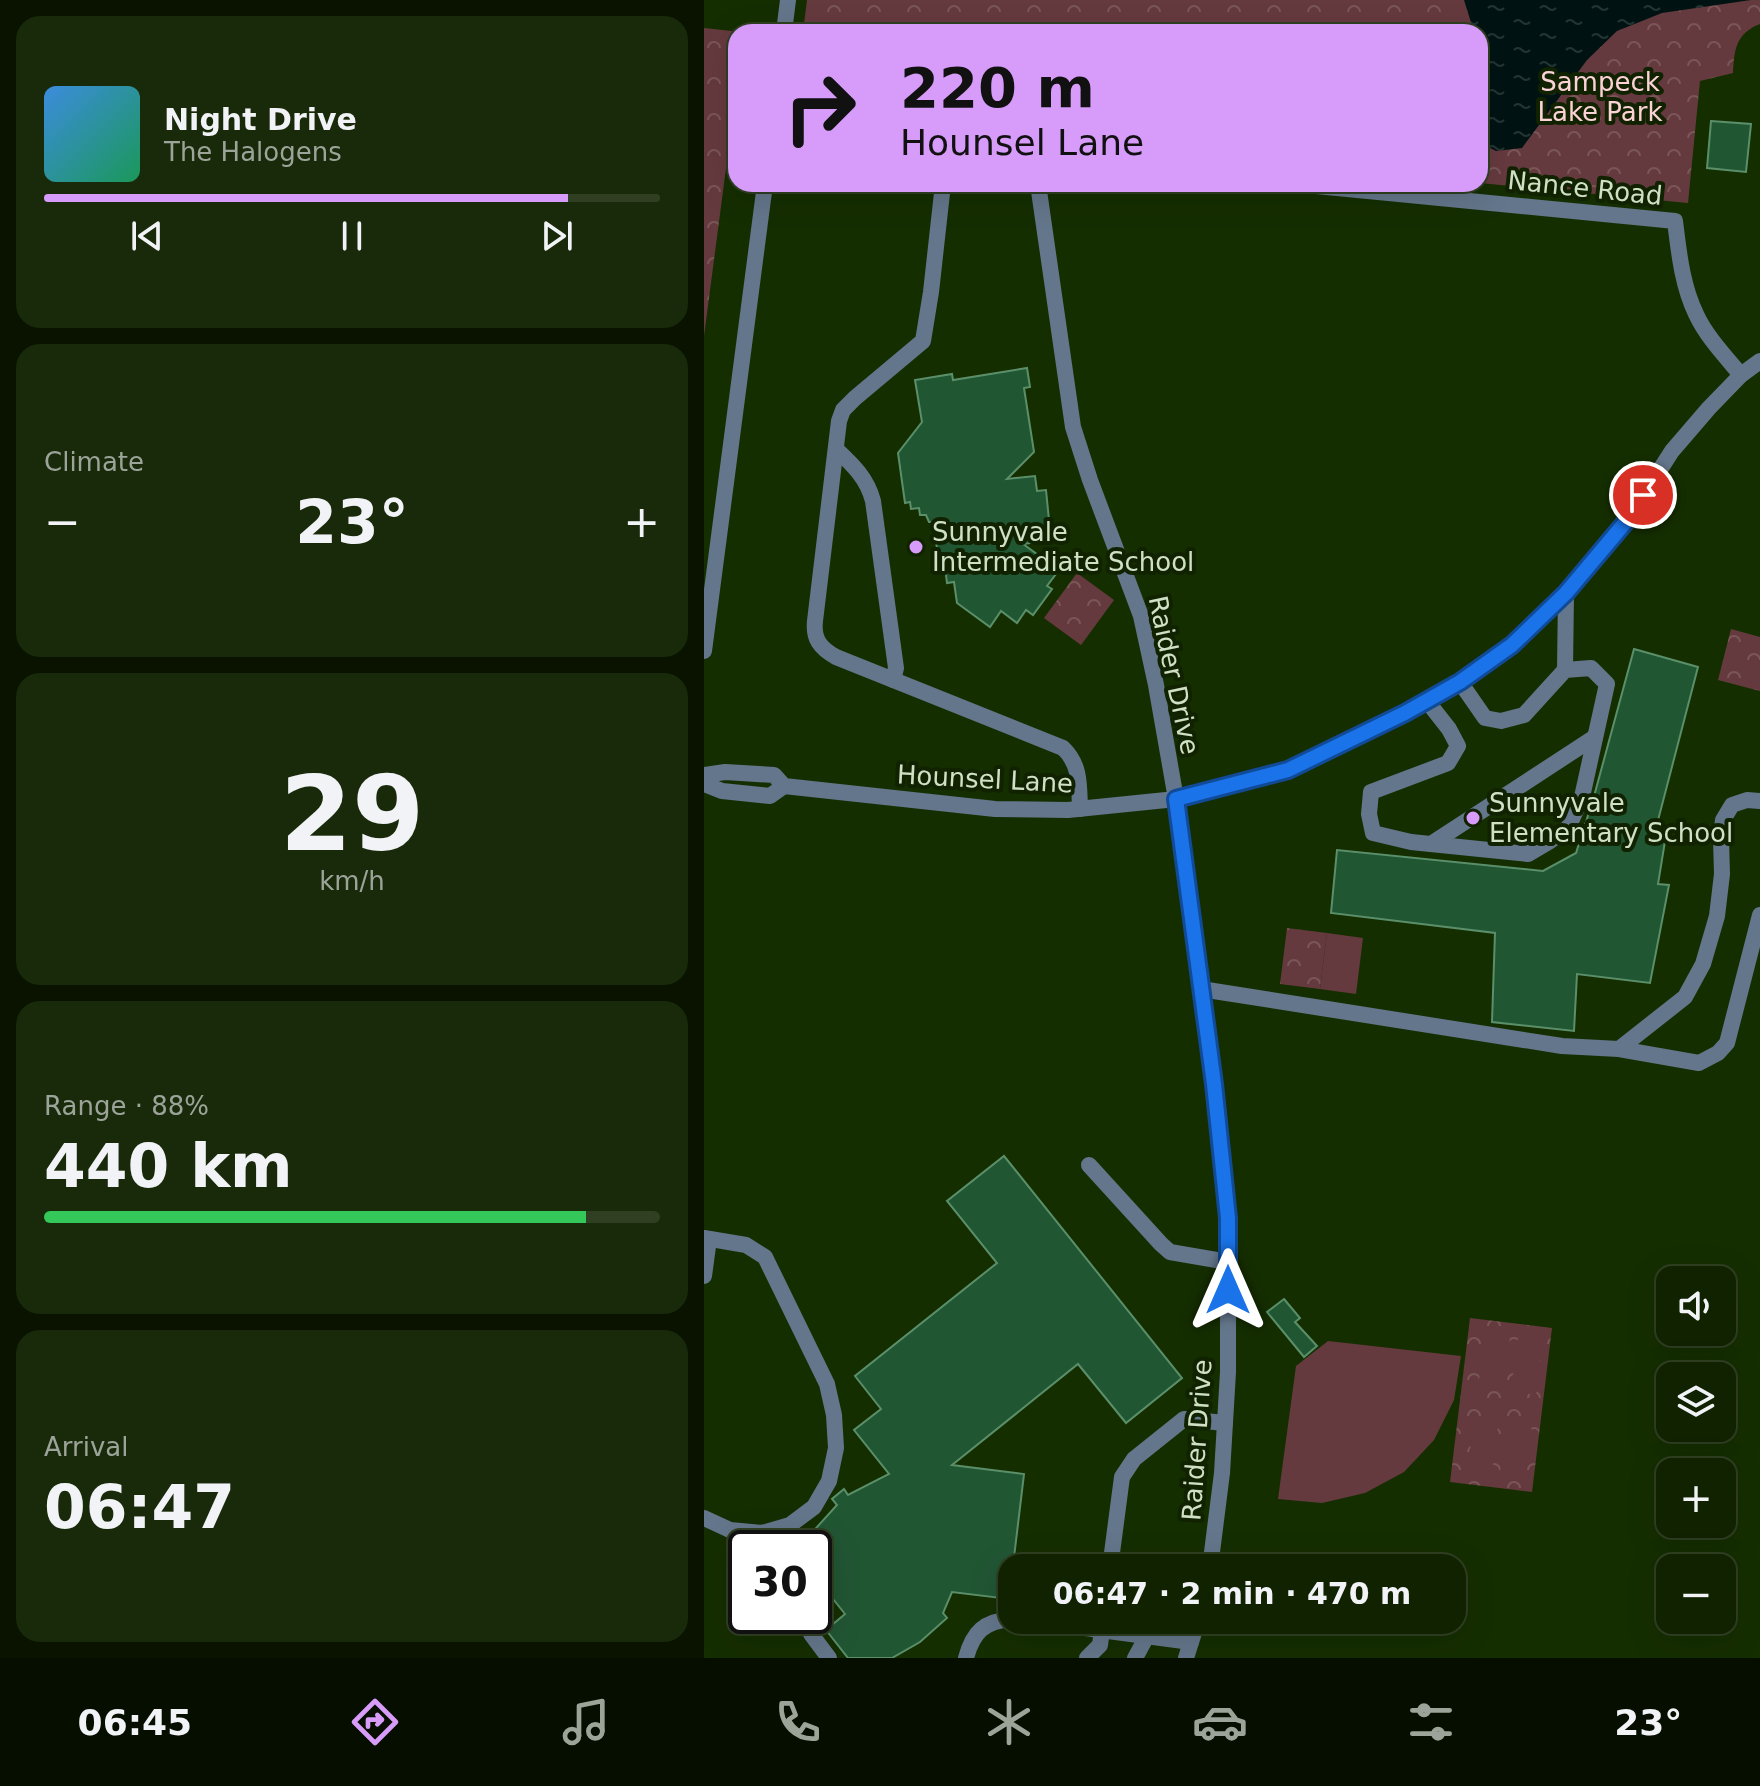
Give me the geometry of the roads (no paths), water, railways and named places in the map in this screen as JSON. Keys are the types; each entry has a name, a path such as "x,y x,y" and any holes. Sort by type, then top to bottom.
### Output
{"street":[{"path":"785,24 788,0"},
{"path":"704,651 764,192"},
{"path":"942,192 923,341 843,410 839,421 815,637 836,657 1063,748 1076,764 1080,809"},
{"name":"Raider Drive","path":"1039,192 1073,427 1141,616 1156,685 1176,799 1214,1084 1226,1203 1228,1372 1222,1473 1212,1554"},
{"name":"Nance Road","path":"1378,192 1675,221 1683,277 1696,314 1715,344 1741,375"},
{"path":"1741,375 1760,361"},
{"name":"Hounsel Lane","path":"704,775 725,772 774,775 784,786 995,809 1068,810 1176,799 1288,770 1427,701 1512,645 1566,593 1629,518 1672,451 1741,375"},
{"path":"836,449 865,479 873,501 896,668 893,680"},
{"path":"1460,682 1485,718 1501,721 1524,715 1565,670 1566,593"},
{"path":"1427,701 1458,746 1448,763 1371,792 1369,814 1373,833 1411,842 1528,854 1568,828 1582,797 1607,684 1591,668 1565,670"},
{"path":"1431,844 1595,737"},
{"name":"Hounsel Lane","path":"704,784 722,791 770,796 784,786"},
{"path":"1619,1049 1685,997 1703,964 1717,916 1723,820 1732,805 1747,800 1760,801"},
{"path":"1201,989 1562,1046 1619,1049 1699,1063 1718,1053 1727,1043 1760,915"},
{"path":"1089,1165 1170,1252 1228,1262"},
{"path":"704,1276 707,1239 746,1245 765,1257 827,1384 834,1415 836,1448 829,1481 814,1507 790,1525 762,1533 730,1530 704,1518"},
{"path":"1112,1554 1122,1477 1134,1459 1184,1419 1225,1423"},
{"path":"966,1658 974,1638 985,1625 998,1620"},
{"path":"811,1634 829,1658"},
{"path":"1087,1658 1100,1645 1101,1634"},
{"path":"1139,1634 1188,1650"},
{"path":"1135,1658 1147,1636"}],"water":[{"path":"1464,0 1751,0 1662,13 1617,31 1587,60 1522,148 1496,151 1488,147 1488,24 1472,24"}],"place":[{"name":"Sunnyvale Intermediate School","path":"916,547"},
{"name":"Sunnyvale Elementary School","path":"1473,818"}],"park label":[{"name":"Sampeck Lake Park","path":"1600,97"}]}
